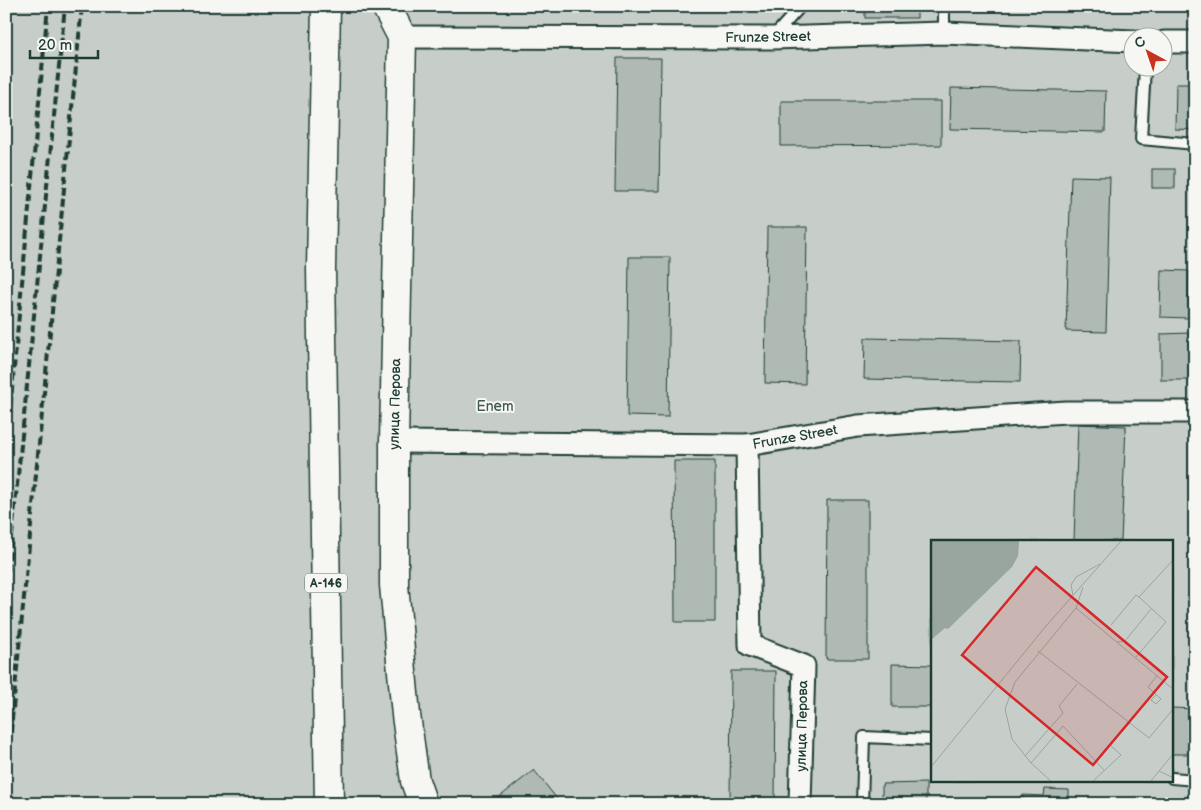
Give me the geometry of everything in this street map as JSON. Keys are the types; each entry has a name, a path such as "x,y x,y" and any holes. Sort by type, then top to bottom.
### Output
{"main road":[{"name":"А-146","path":"326,6 322,363 329,804"},
{"name":"улица Перова","path":"386,6 402,37 394,442 394,585 406,715 415,781 423,804"}],"street":[{"name":"Frunze Street","path":"402,37 772,38 944,33 1124,41"},
{"path":"1174,42 1195,42"},
{"name":"Frunze Street","path":"394,442 747,445 858,426 1066,412 1195,412"},
{"name":"улица Перова","path":"747,445 750,645 804,666 800,804"}],"lane":[{"path":"772,38 801,6"},
{"path":"944,6 944,33"},
{"path":"1144,78 1141,139 1195,144"},
{"path":"862,804 864,737 931,740"},
{"path":"1174,778 1195,780"}],"green space":[{"name":"Enem","path":"6,6 1195,6 1195,804 6,804"}],"building":[{"path":"865,6 917,6 917,18 865,18"},
{"path":"617,58 661,58 659,191 615,191"},
{"path":"1176,84 1195,84 1195,130 1175,129"},
{"path":"951,88 1106,91 1105,132 950,129"},
{"path":"781,101 941,101 941,145 781,146"},
{"path":"1152,169 1175,169 1175,188 1152,188"},
{"path":"1071,176 1110,177 1106,332 1066,331"},
{"path":"767,227 807,227 805,384 765,383"},
{"path":"629,257 670,257 668,417 627,416"},
{"path":"1161,270 1189,271 1188,318 1160,317"},
{"path":"1189,333 1189,380 1161,380 1161,334"},
{"path":"865,338 1021,341 1020,382 864,379"},
{"path":"1078,424 1126,426 1121,540 1074,540"},
{"path":"674,461 715,461 715,622 675,622"},
{"path":"827,500 868,500 868,659 826,659"},
{"path":"892,664 931,665 931,707 892,707"},
{"path":"731,671 776,671 775,804 730,804"},
{"path":"1174,708 1195,709 1195,754 1174,754"},
{"path":"534,770 561,804 494,804 493,802"},
{"path":"926,783 926,804 882,804 882,784"},
{"path":"1045,789 1069,790 1069,804 1023,804 1023,795 1044,796"}],"railway":[{"path":"6,453 48,6"},
{"path":"6,595 65,6"},
{"path":"6,780 82,6"}]}
